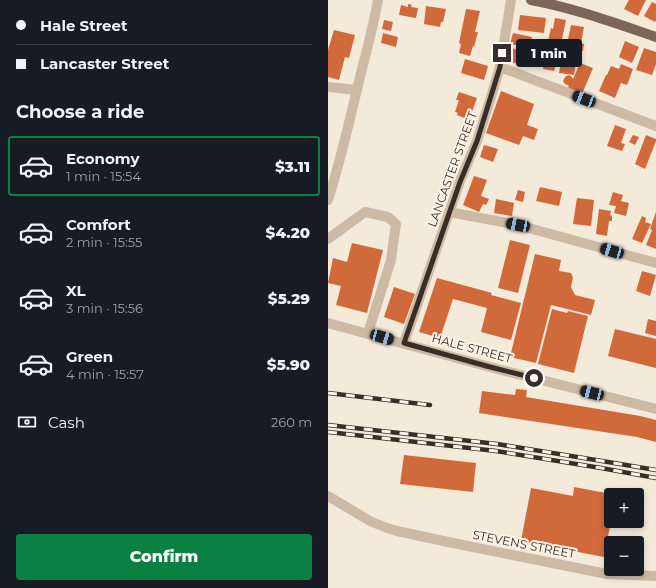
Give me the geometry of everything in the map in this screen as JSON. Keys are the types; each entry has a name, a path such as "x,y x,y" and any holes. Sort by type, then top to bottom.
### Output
{"main road":[{"path":"531,0 550,2 656,38"}],"street":[{"path":"328,200 345,140 376,17 378,0"},
{"name":"LANCASTER STREET","path":"404,343 449,212 477,141 500,67 511,0"},
{"path":"500,67 656,126"},
{"path":"328,87 357,90"},
{"path":"328,239 365,212 388,217 396,224 391,260 368,333"},
{"path":"449,212 518,225 656,263"},
{"name":"HALE STREET","path":"328,323 490,367 656,409"},
{"name":"STEVENS STREET","path":"328,496 370,521 387,528 448,542 607,574 656,576"}],"building":[{"path":"629,0 646,0 638,16 624,9"},
{"path":"652,2 656,4 655,22 644,16"},
{"path":"408,4 412,5 411,7 418,8 416,18 399,15 401,5 408,7"},
{"path":"426,6 446,9 443,22 441,22 440,27 424,24"},
{"path":"466,9 480,11 475,32 478,32 470,56 459,53 461,44 459,43"},
{"path":"520,15 546,18 544,33 518,30"},
{"path":"555,18 566,20 561,44 548,41 551,28 553,29"},
{"path":"384,20 393,22 391,31 382,29"},
{"path":"571,25 584,27 581,43 584,44 583,51 578,50 574,75 559,73 563,53 565,54"},
{"path":"334,30 355,35 349,58 345,57 339,80 328,77 328,50"},
{"path":"383,33 398,37 396,47 381,43"},
{"path":"513,33 532,37 530,48 510,44"},
{"path":"625,41 639,47 632,63 619,57"},
{"path":"546,44 560,48 554,71 543,69 547,53 544,52"},
{"path":"509,48 523,50 521,64 507,62"},
{"path":"644,48 656,52 656,64 652,75 636,70"},
{"path":"465,59 488,66 484,80 461,73"},
{"path":"580,63 593,68 582,94 568,88 569,86 563,81 568,75 573,79"},
{"path":"621,64 633,69 627,85 621,83 615,98 599,91 611,66 619,69"},
{"path":"501,91 534,104 527,125 538,129 534,140 523,136 519,145 486,133"},
{"path":"459,92 477,98 469,120 457,115 458,113 455,112 459,100 456,100"},
{"path":"615,125 626,129 621,143 625,144 622,151 607,146"},
{"path":"633,135 639,137 635,145 629,142"},
{"path":"646,135 656,139 656,141 645,169 635,164"},
{"path":"484,145 498,149 493,162 480,157"},
{"path":"474,176 487,180 481,196 489,199 486,205 483,204 479,212 463,205"},
{"path":"540,187 562,192 559,206 536,201"},
{"path":"518,190 525,192 523,202 515,200"},
{"path":"613,192 623,195 621,201 629,203 626,216 614,213 616,206 609,205"},
{"path":"577,198 594,200 591,226 573,224"},
{"path":"496,199 514,203 512,216 494,213"},
{"path":"599,209 611,211 610,215 612,216 612,221 609,221 607,236 596,234"},
{"path":"656,212 656,249 646,245 652,230 650,229"},
{"path":"642,216 646,218 645,222 651,224 642,243 632,239"},
{"path":"510,240 530,245 518,293 498,288"},
{"path":"352,243 383,250 367,313 336,305 341,286 328,283 333,258 347,262"},
{"path":"535,254 561,260 559,271 571,273 573,278 571,287 575,295 595,300 591,315 551,305 536,363 510,357"},
{"path":"642,271 656,275 650,296 636,291"},
{"path":"437,278 492,293 491,295 521,303 511,340 481,332 487,308 453,299 440,338 419,332"},
{"path":"394,287 415,294 404,324 384,317"},
{"path":"552,309 588,316 574,373 538,364"},
{"path":"648,319 656,321 656,336 645,333"},
{"path":"615,329 656,339 656,368 608,356"},
{"path":"516,389 527,390 526,397 656,420 656,442 637,437 479,413 482,391 515,395"},
{"path":"404,455 476,463 473,492 400,484"},
{"path":"574,487 604,493 604,528 610,528 608,536 604,536 604,557 521,541 531,488 573,496"}],"railway":[{"path":"328,393 430,405"},
{"path":"328,425 497,444 656,470"},
{"path":"328,432 496,451 656,478"}],"route":[{"path":"502,53 500,67 477,141 460,182 404,343 534,378"}]}
